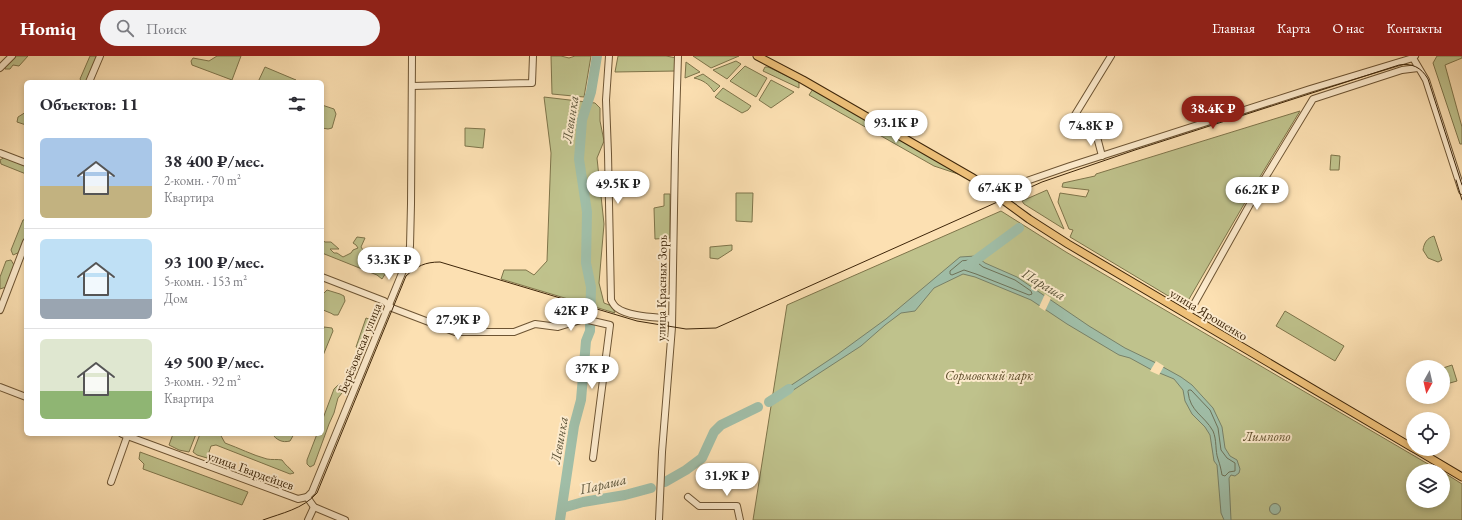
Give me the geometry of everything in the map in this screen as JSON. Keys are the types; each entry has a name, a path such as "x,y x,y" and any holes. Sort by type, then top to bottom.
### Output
{"main road":[{"name":"улица Ярошенко","path":"757,56 804,80 966,174 1046,230 1406,443"},
{"name":"улица Ярошенко","path":"1427,456 1462,477"}],"street":[{"path":"0,68 12,56"},
{"path":"91,80 100,56"},
{"name":"Берёзовская улица","path":"306,497 314,488 407,261 410,246 412,56"},
{"path":"412,86 532,83 533,56"},
{"path":"609,56 606,100 611,300 616,307 632,314 672,319"},
{"name":"улица Красных Зорь","path":"659,520 662,452 672,319 678,56"},
{"path":"1102,156 1097,137 1084,133 1070,123 1111,56"},
{"path":"997,195 1031,179 1414,57 1418,68 1426,80 1462,191"},
{"path":"1188,315 1259,188 1313,99 1402,70 1418,68"},
{"path":"1310,89 1313,99"},
{"path":"3,154 24,162"},
{"path":"0,310 24,247"},
{"path":"324,278 384,301 392,308 454,332 514,332 535,324 558,327 584,319 610,325 593,458"},
{"path":"0,387 24,396"},
{"path":"111,482 126,436"},
{"name":"улица Гвардейцев","path":"129,436 293,498 302,499 306,497 314,507 345,520"},
{"path":"688,497 699,506 737,506 740,520"},
{"path":"308,520 314,507"}],"green space":[{"path":"13,56 28,56 19,66 13,65 10,69 5,69 5,64"},
{"path":"90,56 98,56 88,80 80,79"},
{"path":"217,56 241,56 232,80 192,65 191,61 193,58 209,61"},
{"path":"551,56 569,58 575,56 591,56 584,97 552,94"},
{"path":"618,56 666,56 677,58 677,71 615,72"},
{"path":"693,56 739,56 711,68"},
{"path":"1437,56 1462,56 1462,58 1445,65 1462,127 1462,144 1460,144 1433,63"},
{"path":"736,61 741,64 727,79 713,70"},
{"path":"686,62 700,72 685,78"},
{"path":"745,66 767,78 756,97 730,81"},
{"path":"265,67 296,80 259,80"},
{"path":"765,67 798,81 799,88 763,71"},
{"path":"703,74 720,86 714,92 706,83 694,78"},
{"path":"771,80 794,92 771,108 759,100"},
{"path":"723,88 751,106 748,110 742,113 715,97"},
{"path":"813,89 959,173 958,174 934,166 809,95"},
{"path":"544,97 595,103 600,108 600,121 604,141 597,158 604,224 599,283 604,303 612,306 615,313 501,279 504,270 526,270 534,275 547,261 551,153"},
{"path":"324,106 334,109 336,114 332,128 324,128"},
{"path":"1300,111 1185,306 1070,237 1073,230 1069,229 1058,202 1060,193 1086,197 1089,190 1062,187 1063,183 1095,176 1096,174"},
{"path":"24,113 24,124 17,122 18,117"},
{"path":"465,128 485,129 483,148 465,146"},
{"path":"1331,155 1340,156 1339,170 1330,170"},
{"path":"5,157 24,164 24,173 1,164 0,160"},
{"path":"1047,190 1064,229 1024,204 1022,201"},
{"path":"736,193 753,193 752,222 736,221"},
{"path":"664,194 670,194 670,238 655,239 654,208 664,206"},
{"name":"Сормовский парк","path":"1001,211 1066,252 1406,451 1406,456 1414,456 1428,464 1406,464 1406,508 1450,508 1450,476 1462,484 1462,520 753,520 787,305"},
{"path":"23,220 24,241 20,252 13,255 11,250"},
{"path":"1434,236 1442,260 1438,262 1428,258 1423,250 1426,241"},
{"path":"357,237 365,238 361,247 363,250 359,258 382,264 389,268 382,279 377,275 324,254 324,241 331,242 339,249 330,249 334,253 337,253 343,257 358,248 353,243"},
{"path":"732,245 732,250 718,259 710,258 710,247"},
{"path":"11,260 14,265 6,287 0,289 0,277 6,261"},
{"path":"327,290 344,296 345,301 338,315 334,315 324,310 324,293"},
{"path":"1285,311 1344,346 1335,361 1276,326"},
{"path":"366,318 371,322 360,349 356,347"},
{"path":"324,327 332,328 333,331 324,353"},
{"path":"1452,365 1457,381 1450,383 1450,366"},
{"path":"339,384 343,386 342,393 338,398 334,413 314,465 310,467 307,464 307,460 316,436 324,436 324,416 334,389"},
{"path":"172,436 195,436 189,452 179,450 169,445"},
{"path":"199,436 221,436 225,443 261,457 282,460 294,473 290,474 216,445 211,446 207,458 193,452"},
{"path":"274,436 293,436 290,441 285,442"},
{"path":"140,452 248,492 242,505 143,469 144,464 139,459"}],"water":[{"path":"976,256 985,263 1017,277 1089,326 1125,348 1181,377 1192,385 1213,408 1222,427 1225,448 1230,456 1237,460 1240,469 1239,473 1235,476 1231,475 1229,478 1231,520 1224,520 1221,513 1217,465 1214,461 1210,435 1205,427 1192,414 1185,401 1183,390 1174,379 1150,369 1130,358 1119,355 1067,324 1031,300 975,277 963,274 934,288 915,311 901,313 861,346 778,400 778,394 838,354 886,319 960,257"},
{"path":"1273,504 1277,504 1279,505 1279,513 1273,514 1270,511 1270,507"}],"pier":[{"path":"1045,294 1051,298 1045,311 1039,307"},
{"path":"1156,361 1164,366 1159,375 1150,371"}],"waterway":[{"name":"Левинка","path":"560,520 574,426 581,400 586,341 590,331 591,287 586,263 587,212 579,159 582,120 591,92 597,56"},
{"path":"969,265 1019,228"},
{"name":"Параша","path":"769,402 789,389"},
{"name":"Параша","path":"665,482 686,470 702,458 714,432 721,425 758,407"},
{"name":"Параша","path":"562,508 583,502 625,495 651,488"}],"tram line":[{"path":"263,520 299,507 317,493 406,276 418,267 426,264 440,262 637,321 686,329 716,328 1042,182 1135,150 1399,65 1412,65 1422,71 1428,79 1462,185"},
{"path":"1456,180 1462,200"}],"park label":[{"name":"Лимпопо","path":"1267,436"}]}
